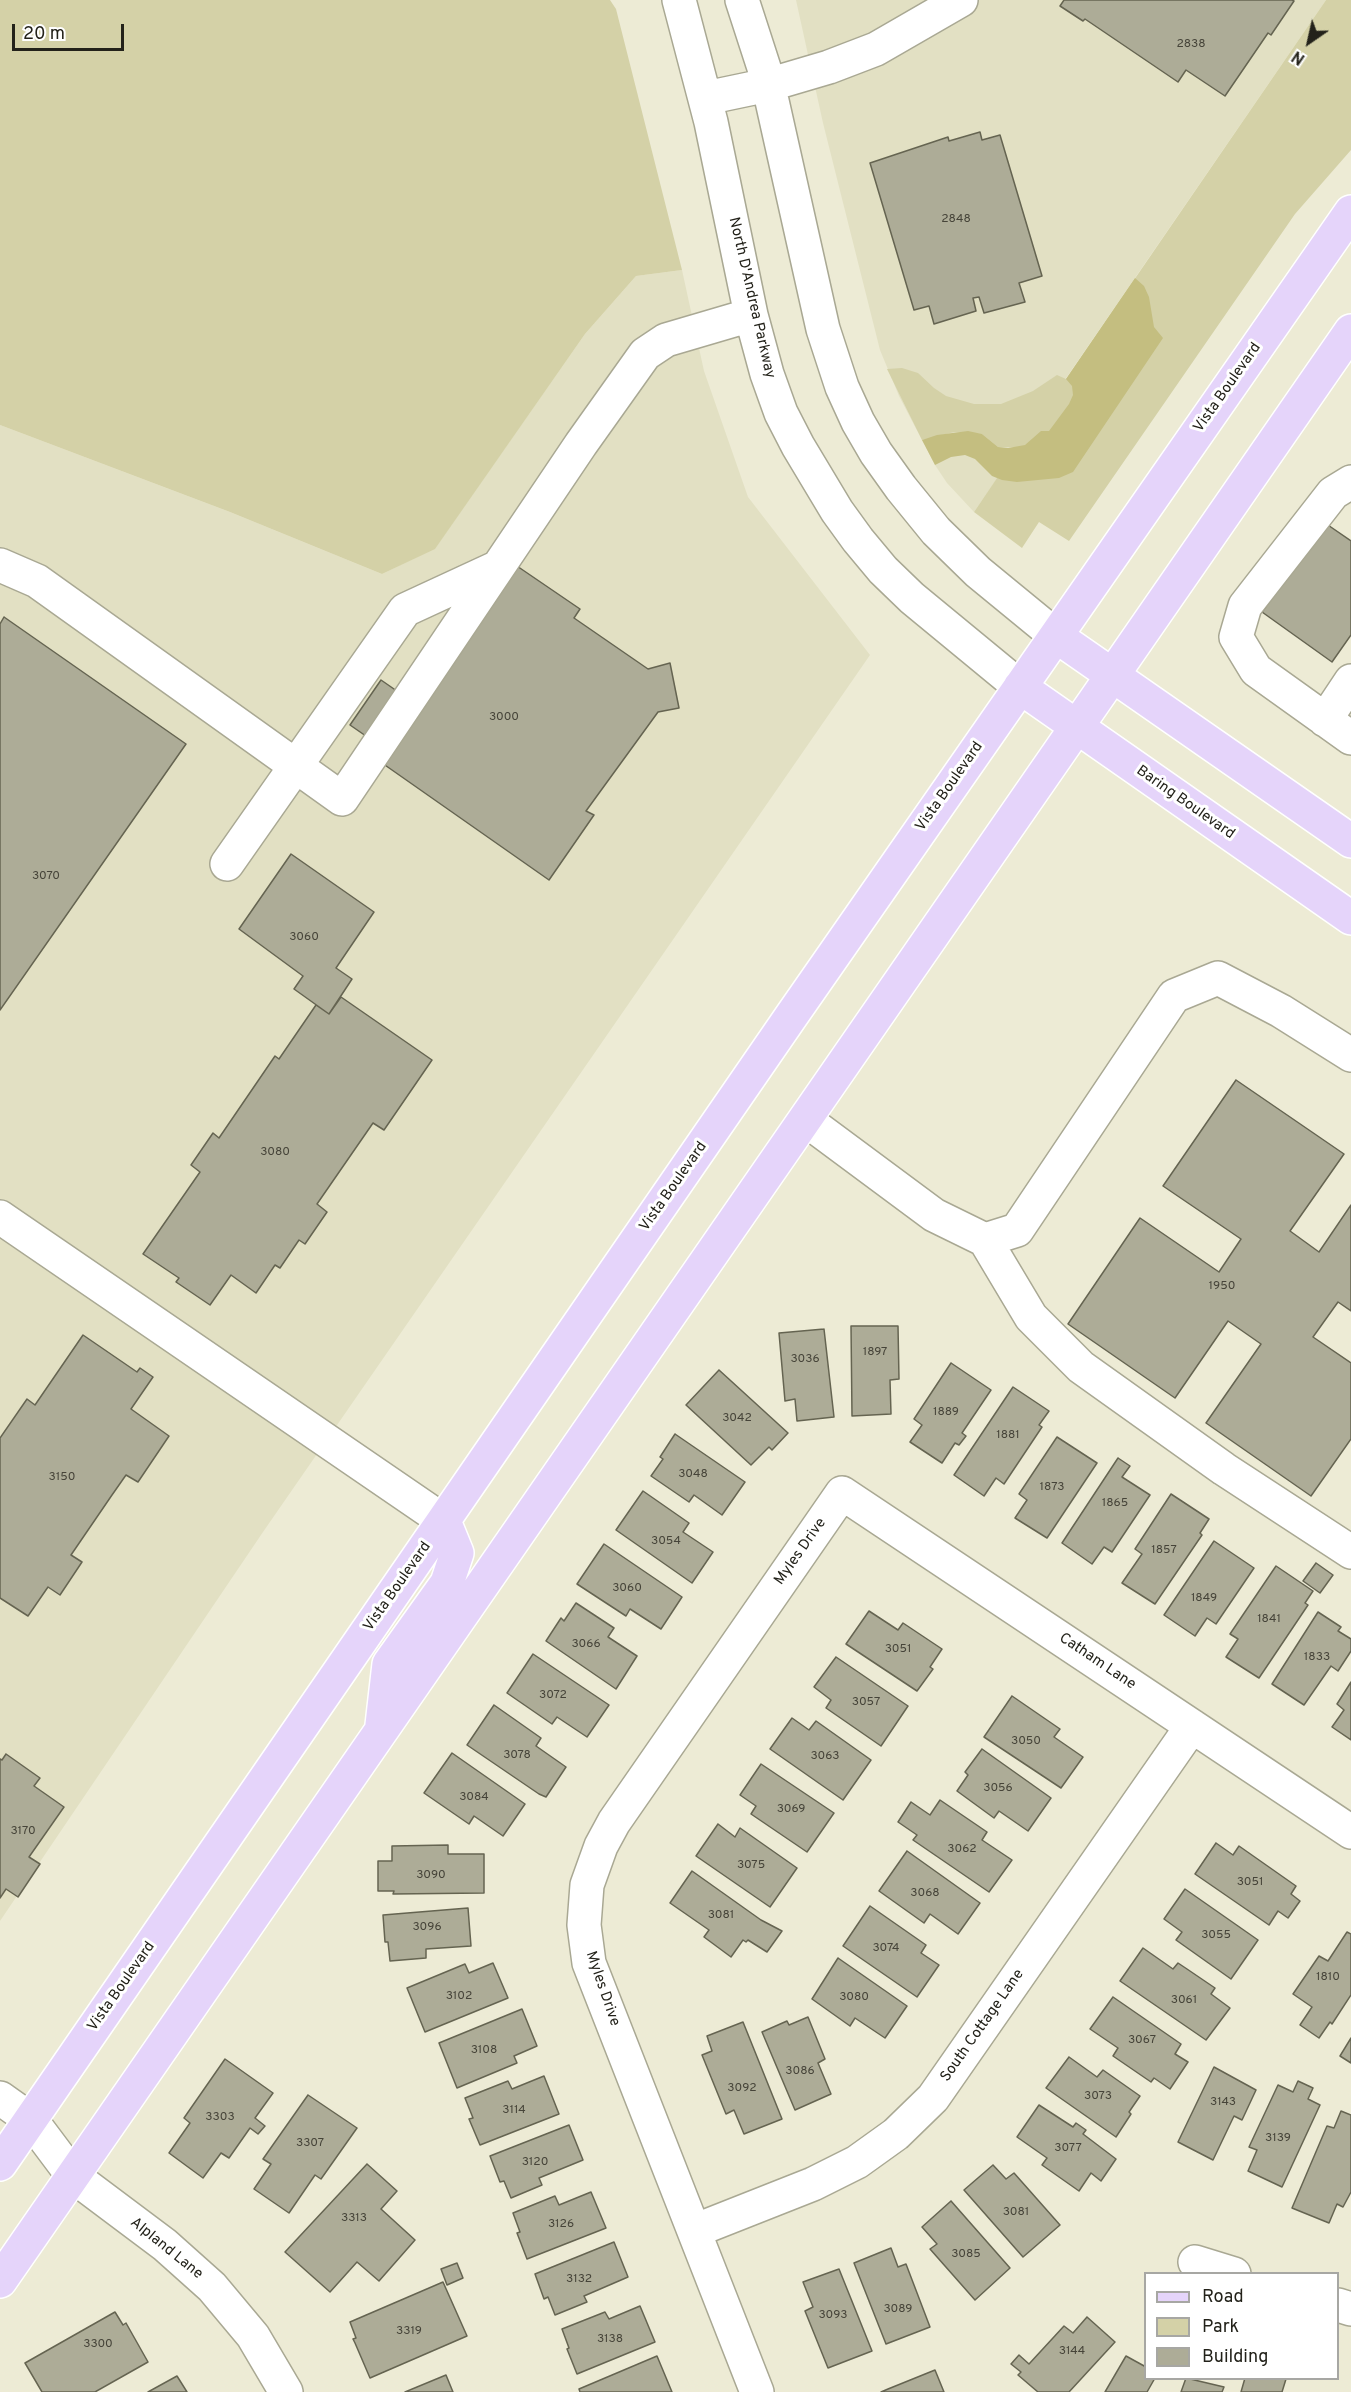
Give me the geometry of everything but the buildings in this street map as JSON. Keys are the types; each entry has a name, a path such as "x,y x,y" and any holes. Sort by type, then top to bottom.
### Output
{"main road":[{"name":"Vista Boulevard","path":"0,2164 1020,687 1351,212"},
{"path":"0,2281 1112,676 1348,342"},
{"path":"1056,636 1351,841"},
{"name":"Baring Boulevard","path":"1020,687 1351,918"},
{"path":"382,1730 389,1664 447,1582 457,1553 444,1521"}],"street":[{"name":"North D'Andrea Parkway","path":"679,0 706,98 751,315 767,374 781,413 817,480 858,540 912,598 1020,687"},
{"path":"742,0 768,85 824,329 842,387 858,422 916,510 978,572 1056,636"},
{"path":"706,98 768,85 829,67 876,49 961,0"},
{"path":"0,565 37,581 342,799 620,387 645,354 666,340 751,315"},
{"path":"1351,482 1333,493 1245,606 1236,637 1256,670 1338,729 1351,681"},
{"path":"227,864 405,610 499,567"},
{"path":"985,1240 1017,1230 1174,996 1218,978 1281,1011 1351,1055"},
{"path":"806,1120 934,1215 985,1240 1031,1317 1081,1367 1224,1469 1351,1552"},
{"path":"0,1217 444,1521"},
{"name":"Catham Lane","path":"842,1493 1351,1832"},
{"name":"Myles Drive","path":"757,2392 589,1963 584,1926 587,1885 601,1846 614,1822 842,1493"},
{"name":"South Cottage Lane","path":"694,2231 813,2184 858,2162 896,2134 933,2098 1192,1726"},
{"name":"Alpland Lane","path":"0,2098 31,2120 73,2176 165,2245 212,2287 253,2336 286,2392"},
{"path":"1195,2262 1228,2272"}],"shaded area":[{"path":"796,0 1326,0 974,512 947,483 935,465 899,396 880,350 823,123"},
{"path":"682,270 704,371 748,497 870,655 263,1532 0,1921 0,425 230,512 382,574 435,548 585,334 636,276"},
{"path":"1135,278 1144,286 1149,297 1154,327 1163,338 1073,472 1059,478 1017,482 992,476 975,459 965,455 951,457 935,465 922,440 937,435 968,431 982,434 998,447 1008,448 1025,445 1041,431 1049,431 1073,395 1072,386 1066,379"}],"green space":[{"path":"0,0 610,0 616,9 682,270 636,276 585,334 435,549 382,574 230,512 0,425"},
{"path":"1326,0 1351,0 1351,150 1295,214 1069,541 1039,522 1022,548 974,512 1018,447 998,447 982,434 954,432 922,440 887,369 902,368 918,373 946,396 974,404 1001,404 1033,391 1057,375 1066,379"}]}
